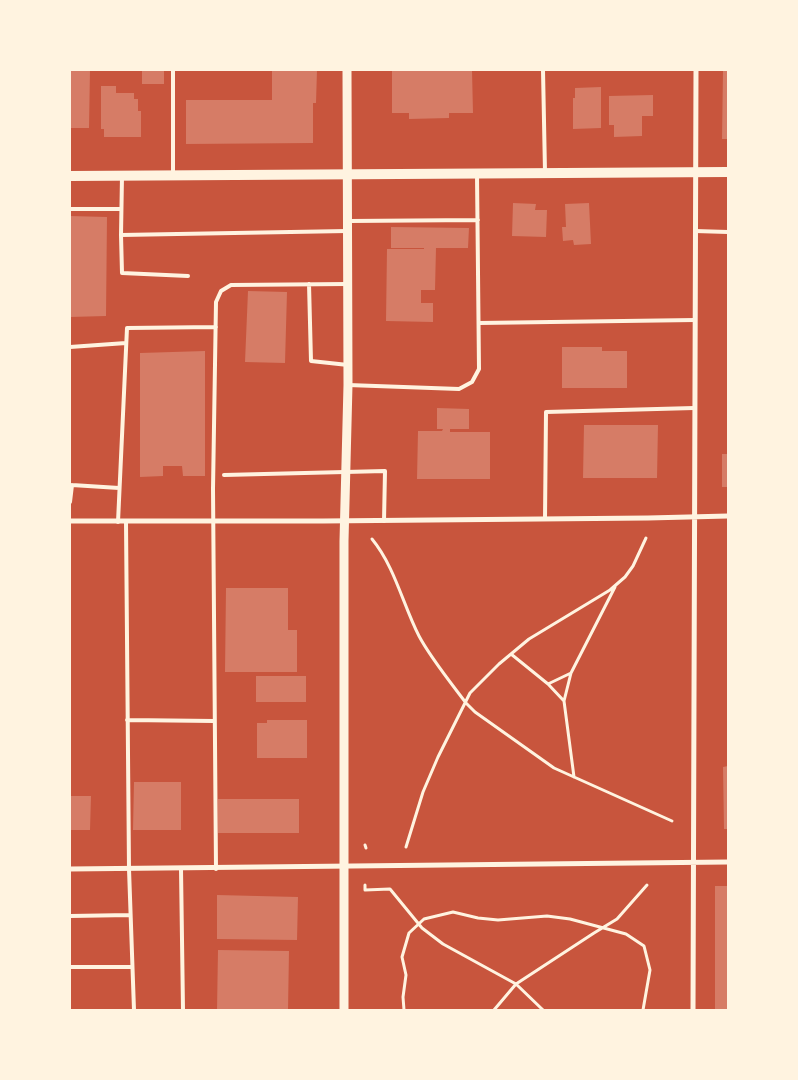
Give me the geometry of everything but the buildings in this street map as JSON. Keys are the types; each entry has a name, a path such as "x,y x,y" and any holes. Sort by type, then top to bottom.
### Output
{"main road":[{"path":"70,176 728,172"}],"street":[{"path":"344,1010 345,471 348,385 346,70"},
{"path":"692,1010 696,70"},
{"path":"70,521 384,521 728,516"},
{"path":"70,869 216,869 728,862"}],"lane":[{"path":"173,70 174,175"},
{"path":"543,70 545,172"},
{"path":"348,385 459,389 472,382 479,369 477,173"},
{"path":"122,176 122,273 188,276"},
{"path":"70,209 121,209"},
{"path":"347,221 478,220"},
{"path":"121,235 347,231"},
{"path":"695,231 728,232"},
{"path":"309,284 311,361 348,365"},
{"path":"216,869 213,522 216,302 221,291 231,285 347,284"},
{"path":"478,323 695,320"},
{"path":"118,522 127,328 216,327"},
{"path":"70,347 126,343"},
{"path":"545,519 546,412 694,408"},
{"path":"224,476 385,471 384,521"},
{"path":"70,502 71,484 119,488"},
{"path":"126,522 129,869 134,1010"},
{"path":"127,720 214,721"},
{"path":"181,869 182,1010"},
{"path":"70,916 130,914"},
{"path":"70,967 132,967"}],"path":[{"path":"406,847 438,757 470,693 529,639 616,585 633,566 646,538"},
{"path":"372,539 378,546 419,637 466,703 482,717 554,768 672,821"},
{"path":"574,777 564,701 571,673 616,585"},
{"path":"511,654 548,684 564,701"},
{"path":"548,684 571,673"},
{"path":"494,1010 516,984 617,919 647,885"},
{"path":"365,886 365,890 390,889 418,924 443,944 516,984 543,1010"},
{"path":"404,1010 403,997 406,975 402,956 409,933 424,919 453,912 478,918 498,920 548,916 570,919 626,934 644,946 650,970 643,1010"}]}
